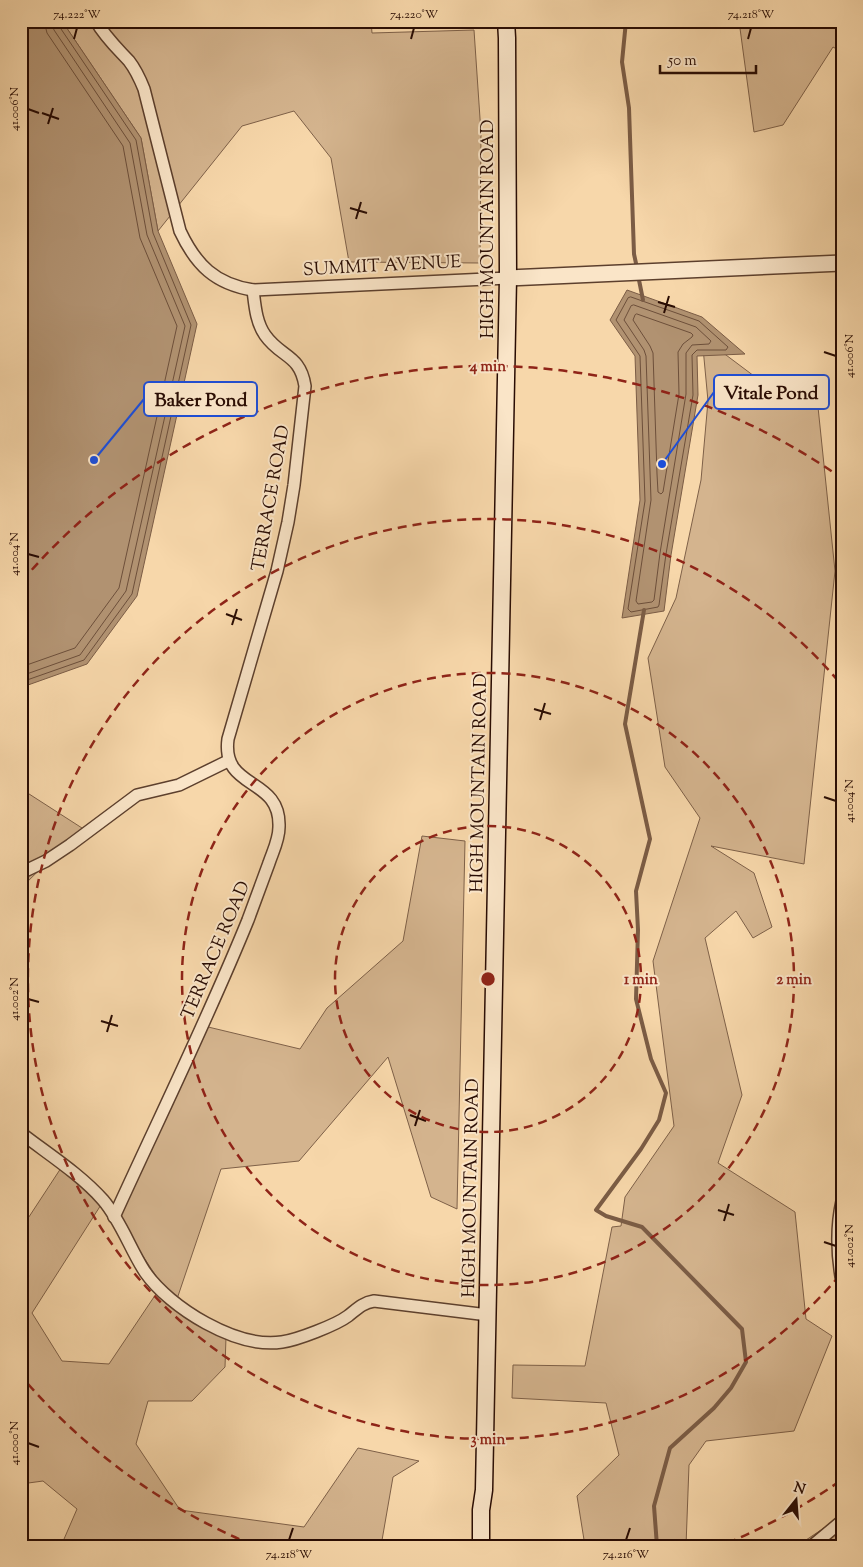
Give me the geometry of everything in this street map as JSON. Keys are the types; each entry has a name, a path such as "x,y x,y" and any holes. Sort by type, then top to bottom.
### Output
{"main road":[{"name":"HIGH MOUNTAIN ROAD","path":"480,1546 481,1510 484,1490 488,1315 508,278 506,21"}],"street":[{"name":"SUMMIT AVENUE","path":"96,21 102,32 129,62 138,75 144,89 180,231 187,246 209,273 239,288 253,290 842,263"},
{"name":"TERRACE ROAD","path":"114,1217 234,954 278,838 277,812 272,801 263,790 233,770 228,761 226,750 277,571 288,522 305,386 304,375 299,366 292,358 275,346 259,324 253,290"},
{"path":"21,873 46,861 70,846 138,795 179,785 228,761"},
{"path":"21,1133 92,1188 114,1217 145,1271 164,1293 200,1320 220,1330 264,1342 280,1343 295,1340 340,1321 365,1302 374,1300 488,1315"},
{"path":"842,1200 837,1237 838,1260 842,1282"},
{"path":"812,1546 842,1521"}],"shaded area":[{"path":"62,21 371,21 372,33 474,30 481,133 480,263 349,262 331,158 294,111 242,126 158,231 141,138"},
{"path":"739,21 842,21 842,52 833,47 783,125 754,132"},
{"path":"702,337 766,385 818,407 835,571 804,864 711,846 754,873 772,927 753,938 736,911 705,938 742,1095 718,1163 795,1212 806,1319 832,1336 794,1431 706,1441 689,1465 686,1546 585,1546 577,1496 619,1455 606,1403 512,1398 513,1365 585,1366 612,1227 621,1226 625,1197 674,1126 653,961 700,818 665,767 648,658 676,598 701,480 708,401"},
{"path":"21,781 26,792 82,828 21,888"},
{"path":"422,836 465,841 457,1209 431,1197 388,1057 299,1161 221,1169 177,1299 226,1337 225,1367 192,1401 148,1401 136,1444 180,1510 304,1527 358,1448 419,1461 393,1477 381,1546 61,1546 77,1509 43,1481 21,1484 21,1229 61,1168 106,1197 32,1313 62,1361 109,1364 162,1285 119,1220 204,1026 300,1049 327,1008 403,941"},
{"path":"842,1516 842,1546 797,1546"}],"water":[{"path":"21,21 62,21 141,138 158,231 197,324 137,596 87,664 28,685 21,694"},
{"path":"627,290 702,317 745,354 697,356 698,395 671,555 664,611 622,618 640,500 635,356 610,320"}],"waterway":[{"path":"626,21 622,62 629,108 634,254 637,268"},
{"path":"638,275 643,300"},
{"path":"644,610 625,724 650,839 636,891 638,930 636,999 651,1059 666,1093 659,1120 641,1149 596,1210 606,1216 642,1227 742,1329 746,1362 731,1388 714,1408 670,1448 654,1506 657,1546"}],"place":[{"name":"Baker Pond","path":"94,460"},
{"name":"Vitale Pond","path":"662,464"}]}
